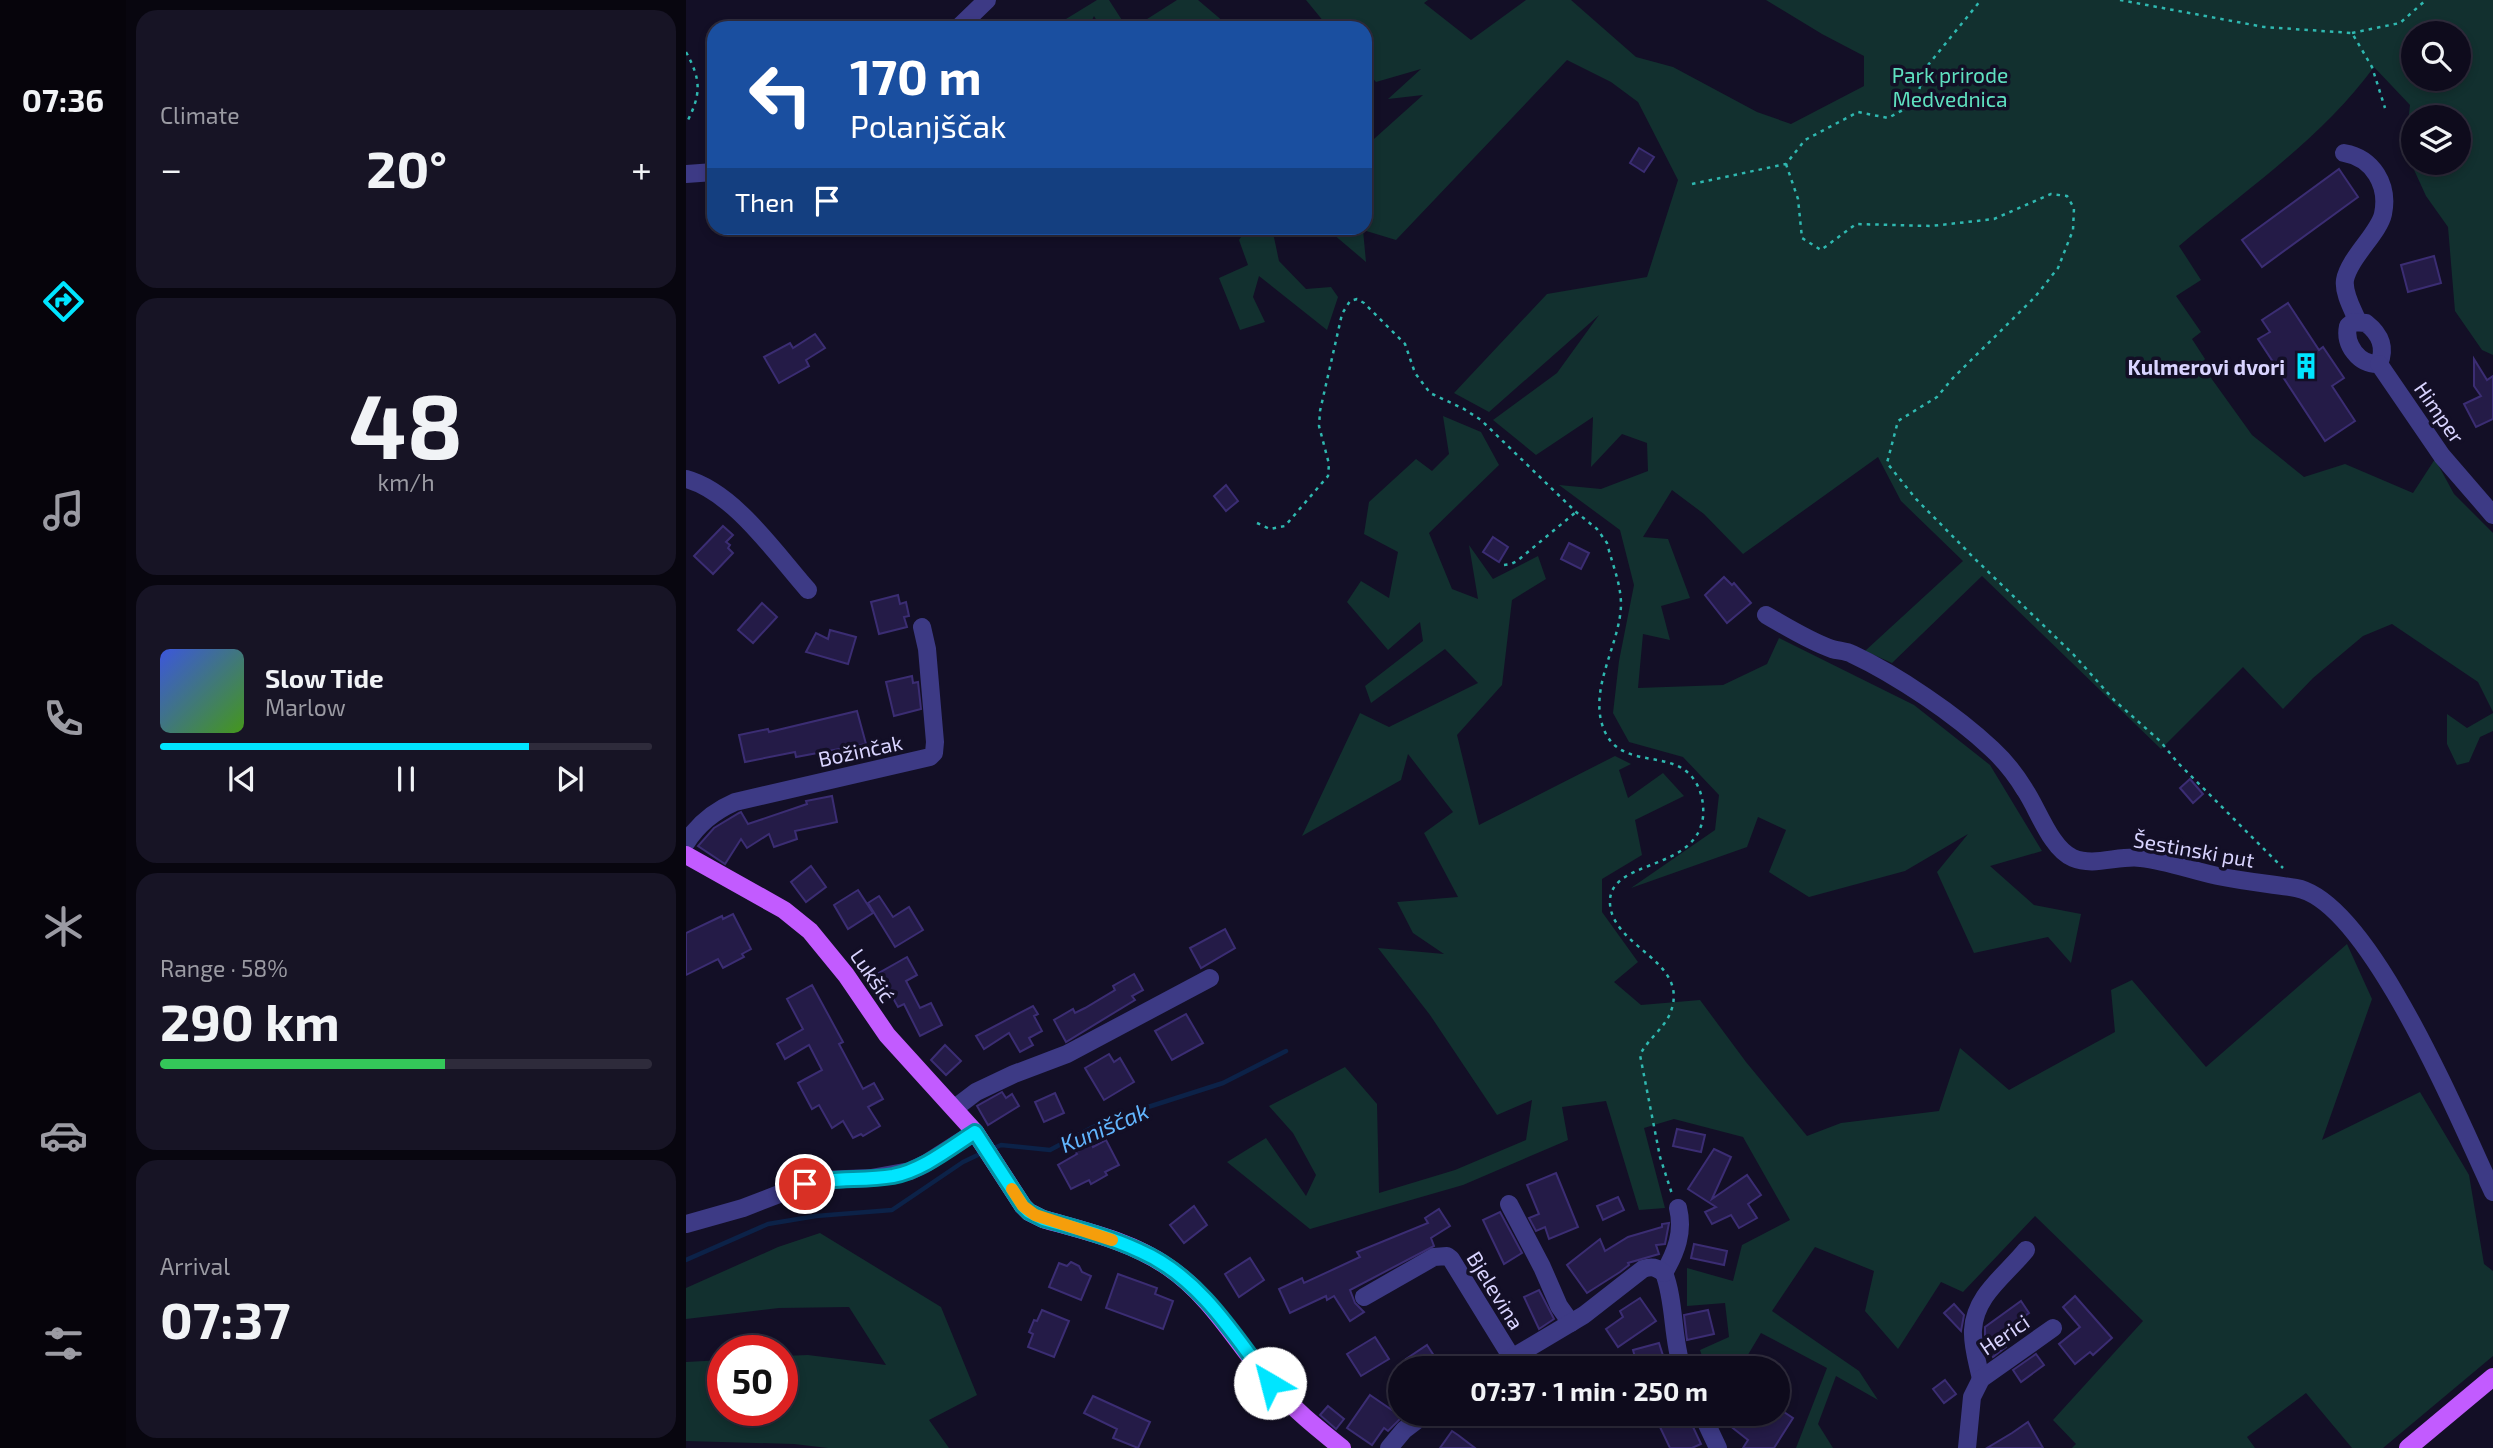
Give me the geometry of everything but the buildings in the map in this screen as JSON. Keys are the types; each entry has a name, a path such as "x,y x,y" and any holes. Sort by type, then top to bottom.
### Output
{"main road":[{"name":"Lukšić","path":"686,855 784,910 805,926 830,953 892,1041 956,1108 984,1144 1029,1212 1141,1251 1179,1275 1217,1312 1270,1383 1306,1420 1342,1448"},
{"path":"2409,1448 2493,1377"}],"street":[{"path":"965,21 987,0"},
{"path":"2344,153 2355,155 2373,167 2383,189 2383,216 2345,280 2358,322"},
{"path":"686,174 707,172"},
{"name":"Himper","path":"2358,322 2366,323 2378,335 2383,345 2379,364 2371,365 2362,361 2349,343 2346,334 2348,326 2358,322"},
{"name":"Himper","path":"2379,364 2442,456 2493,515"},
{"path":"686,479 710,489 732,505 808,590"},
{"name":"Šestinski put","path":"1766,615 1811,639 1850,653 1949,712 1973,731 2011,770 2056,843 2073,858 2096,861 2143,858 2221,877 2297,888 2325,900 2350,925 2377,964 2415,1030 2493,1192"},
{"name":"Božinčak","path":"686,843 706,819 735,802 930,757 934,753 935,742 927,649 922,627"},
{"path":"956,1108 976,1092 1009,1076 1068,1054 1210,978"},
{"path":"686,1224 743,1208 805,1184 833,1179 871,1178 910,1171 984,1144"},
{"path":"1509,1204 1542,1267 1559,1307 1571,1323"},
{"path":"1678,1208 1680,1236 1664,1273 1668,1283 1679,1356"},
{"name":"Herici","path":"1981,1379 1973,1332 1975,1316 1987,1291 2026,1250"},
{"name":"Bjelevina","path":"1364,1297 1434,1257 1447,1256 1511,1356"},
{"name":"Bjelevina","path":"1514,1356 1571,1323 1643,1269 1651,1266 1664,1273"},
{"name":"Herici","path":"1967,1448 1972,1398 1981,1379 2053,1328"},
{"path":"1389,1448 1409,1426"},
{"path":"1708,1426 1718,1448"}],"path":[{"path":"1692,184 1786,164 1805,140 1858,112 1888,118 1916,103 1924,70 1981,0"},
{"path":"2120,0 2264,27 2352,33 2400,23 2426,0"},
{"path":"2352,33 2372,67 2385,108"},
{"path":"686,52 698,86 698,97 686,124"},
{"path":"1786,164 1797,200 1802,238 1821,250 1856,224 1931,226 1994,219 2051,194 2067,196 2074,208 2073,230 2058,268 2035,297 1937,397 1898,421 1887,463 1916,499 2073,654 2114,700 2160,741 2178,763 2294,879 2297,888"},
{"path":"1257,523 1270,529 1285,526 1328,476 1329,464 1319,426 1320,411 1342,314 1350,301 1357,299 1405,344 1415,373 1430,393 1481,420 1597,529 1607,543 1621,595 1620,617 1602,688 1600,707 1604,731 1611,742 1627,753 1675,763 1682,767 1690,773 1699,787 1703,803 1701,828 1690,845 1626,876 1617,882 1610,893 1612,913 1619,926 1656,962 1667,976 1673,990 1670,1015 1640,1055 1660,1157 1678,1208"},
{"path":"1504,565 1517,561 1576,512"}],"green space":[{"path":"1097,0 1109,0 1122,21 1097,21 1094,16 1092,21 1066,19"},
{"path":"1177,0 1198,0 1223,21 1144,21"},
{"name":"Park prirode Medvednica","path":"1306,0 1428,0 1424,3 1471,40 1526,0 1571,0 1636,57 1673,67 1757,112 1791,124 1864,86 1864,56 1766,0 2493,0 2493,355 2482,350 2455,311 2448,227 2426,196 2416,175 2471,175 2471,105 2410,105 2374,67 2331,117 2307,140 2179,246 2201,280 2176,296 2201,332 2192,339 2205,359 2201,364 2252,435 2304,477 2345,464 2413,493 2435,459 2454,494 2493,533 2493,712 2478,682 2392,624 2363,636 2313,678 2283,709 2243,667 2161,749 1982,576 1892,663 1865,651 1963,561 1901,501 1878,457 1743,554 1704,514 1672,490 1643,537 1668,539 1690,598 1661,606 1670,640 1643,634 1638,688 1723,685 1767,664 1779,638 1914,705 1990,765 2042,851 1990,866 2034,905 2081,914 2071,963 2048,937 1974,953 1937,872 1968,834 1905,871 1809,897 1769,872 1786,830 1758,817 1747,847 1631,888 1715,830 1719,795 1683,757 1629,742 1613,713 1619,661 1634,585 1620,530 1559,485 1601,489 1648,471 1647,443 1622,434 1591,467 1593,417 1536,455 1493,420 1557,373 1599,315 1489,412 1454,393 1547,294 1647,277 1678,180 1638,102 1611,82 1567,60 1396,240 1372,233 1372,141 1423,95 1388,99 1421,69 1376,82 1372,78 1372,21 1323,21"},
{"path":"1242,235 1273,235 1279,261 1306,289 1331,287 1338,297 1327,330 1259,276 1253,297 1265,322 1240,330 1219,278 1248,265 1239,240"},
{"path":"1334,235 1363,235 1366,262"},
{"path":"1443,416 1481,432 1499,465 1429,533 1452,589 1478,599 1469,545 1493,579 1538,556 1546,579 1512,600 1502,685 1457,735 1479,825 1615,756 1631,764 1619,770 1628,798 1663,773 1684,796 1635,820 1642,855 1602,879 1602,912 1638,962 1614,982 1641,1005 1700,1000 1746,1062 1807,1136 1841,1123 1939,1111 1960,1048 2009,1090 2115,1032 2111,990 2132,980 2206,1067 2347,944 2372,999 2322,1140 2420,1092 2469,1175 2484,1264 2493,1271 2493,1356 2383,1448 2352,1448 2306,1393 2247,1437 2255,1448 2072,1448 2076,1444 2053,1420 2143,1321 2035,1216 1963,1292 1941,1282 1898,1349 1865,1311 1874,1271 1815,1247 1772,1311 1859,1371 1878,1400 1836,1376 1818,1424 1833,1448 1796,1448 1827,1368 1761,1333 1747,1356 1702,1356 1700,1350 1729,1337 1725,1303 1687,1306 1687,1268 1733,1281 1742,1245 1790,1220 1743,1137 1674,1119 1644,1128 1665,1208 1639,1210 1606,1101 1562,1107 1568,1140 1463,1185 1310,1229 1227,1162 1266,1138 1306,1196 1316,1175 1293,1133 1269,1106 1345,1067 1377,1104 1379,1193 1455,1170 1526,1140 1532,1100 1497,1115 1430,1015 1378,948 1444,954 1413,933 1397,902 1458,897 1424,833 1453,812 1408,754 1401,780 1302,836 1360,713 1389,727 1478,683 1445,649 1371,703 1365,686 1423,641 1420,622 1388,650 1347,602 1361,581 1389,598 1398,552 1364,534 1369,502 1416,459 1432,471 1449,454"},
{"path":"2493,713 2493,731 2480,737 2469,762 2457,765 2447,744 2447,714 2467,728"},
{"path":"820,1233 941,1307 977,1395 929,1420 949,1448 828,1448 794,1444 686,1441 686,1362 707,1361 707,1426 798,1426 798,1355 886,1365 849,1307 779,1308 686,1319 686,1288 778,1247"}],"waterway":[{"name":"Kuniščak","path":"990,1150 1001,1145 1050,1150 1120,1116 1223,1083 1286,1051"},
{"name":"Kuniščak","path":"686,1260 768,1224 816,1216 892,1210 963,1162 982,1153"}],"slow traffic":[{"path":"1012,1189 1029,1212 1043,1219 1112,1240"}],"place":[{"name":"Kulmerovi dvori","path":"2306,366"}],"route":[{"path":"805,1184 821,1180 871,1178 910,1171 975,1132 1029,1212 1141,1251 1166,1265 1217,1312 1270,1383"}]}
